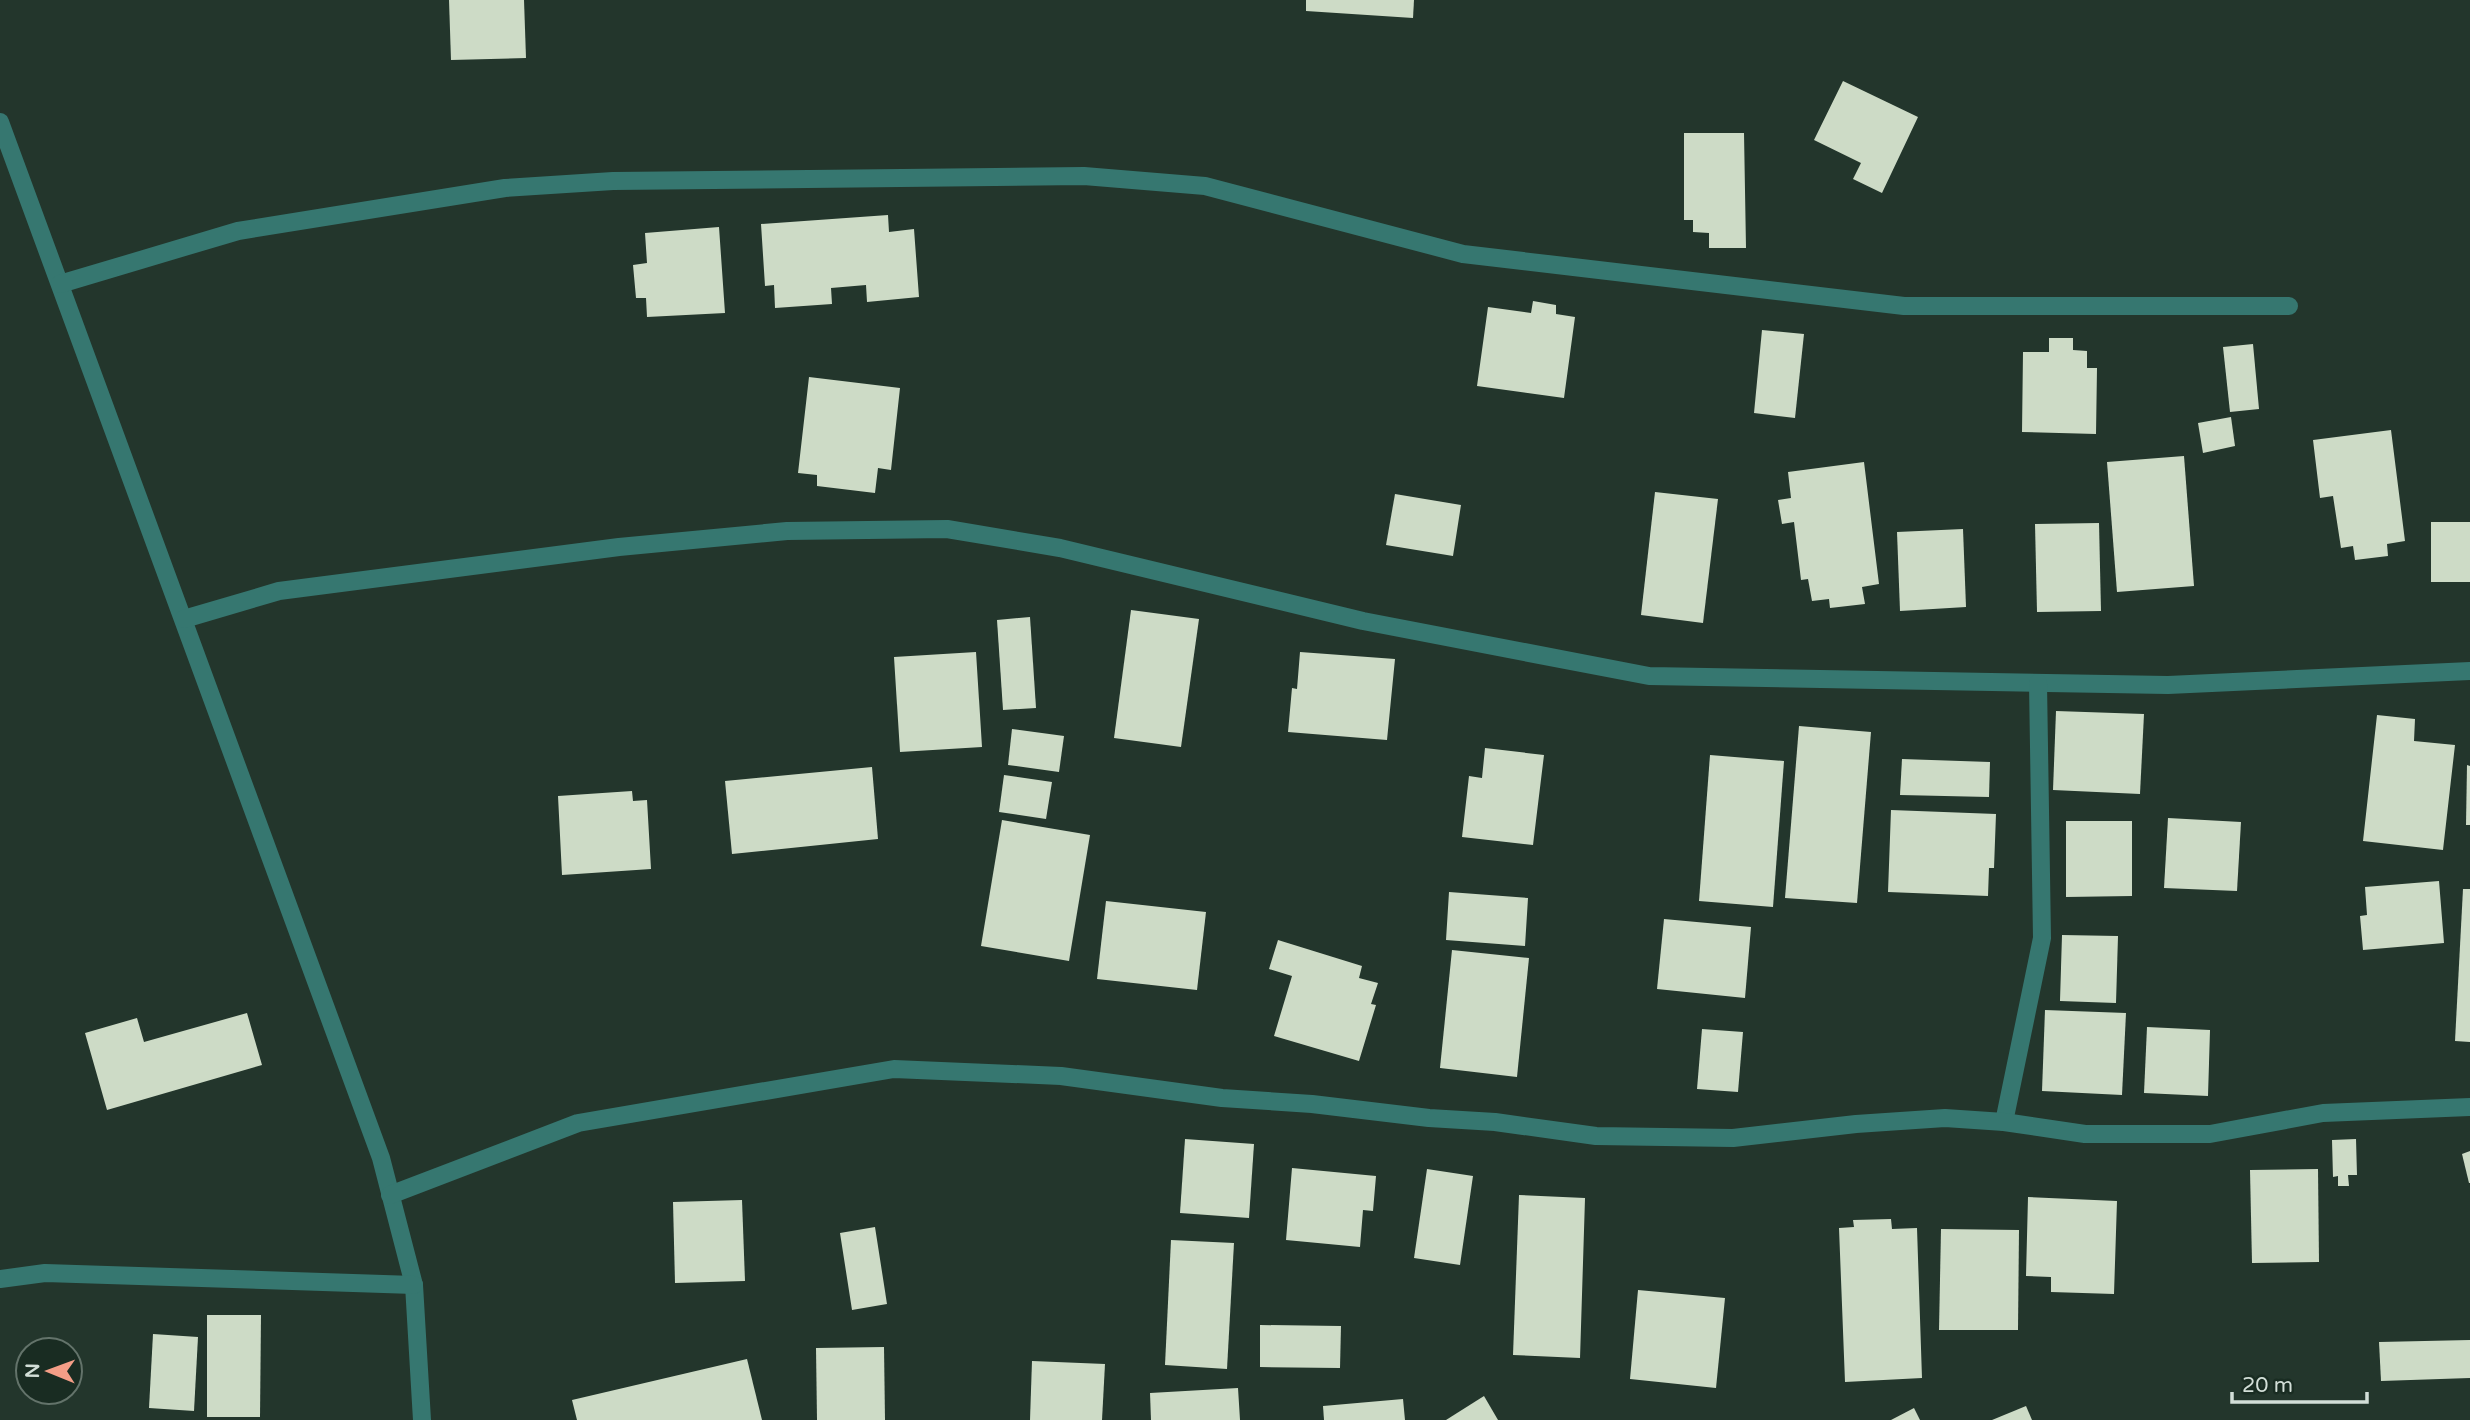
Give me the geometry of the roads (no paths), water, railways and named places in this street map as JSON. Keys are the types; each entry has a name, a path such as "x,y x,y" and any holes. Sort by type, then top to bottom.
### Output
{"street":[{"path":"0,122 381,1157 414,1285 422,1420"},
{"path":"60,284 238,231 505,188 613,181 1084,176 1205,186 1463,254 1904,306 2290,306"},
{"path":"184,619 279,591 619,547 787,531 947,529 1060,548 1363,621 1649,676 2168,685 2470,671"},
{"path":"2004,1122 2042,938 2038,682"},
{"path":"390,1195 578,1123 894,1069 1061,1076 1222,1098 1495,1122 1596,1136 1733,1138 1856,1124 1945,1118 2004,1122 2085,1134 2210,1134 2323,1113 2470,1107"},
{"path":"0,1279 45,1273 414,1285"}]}
